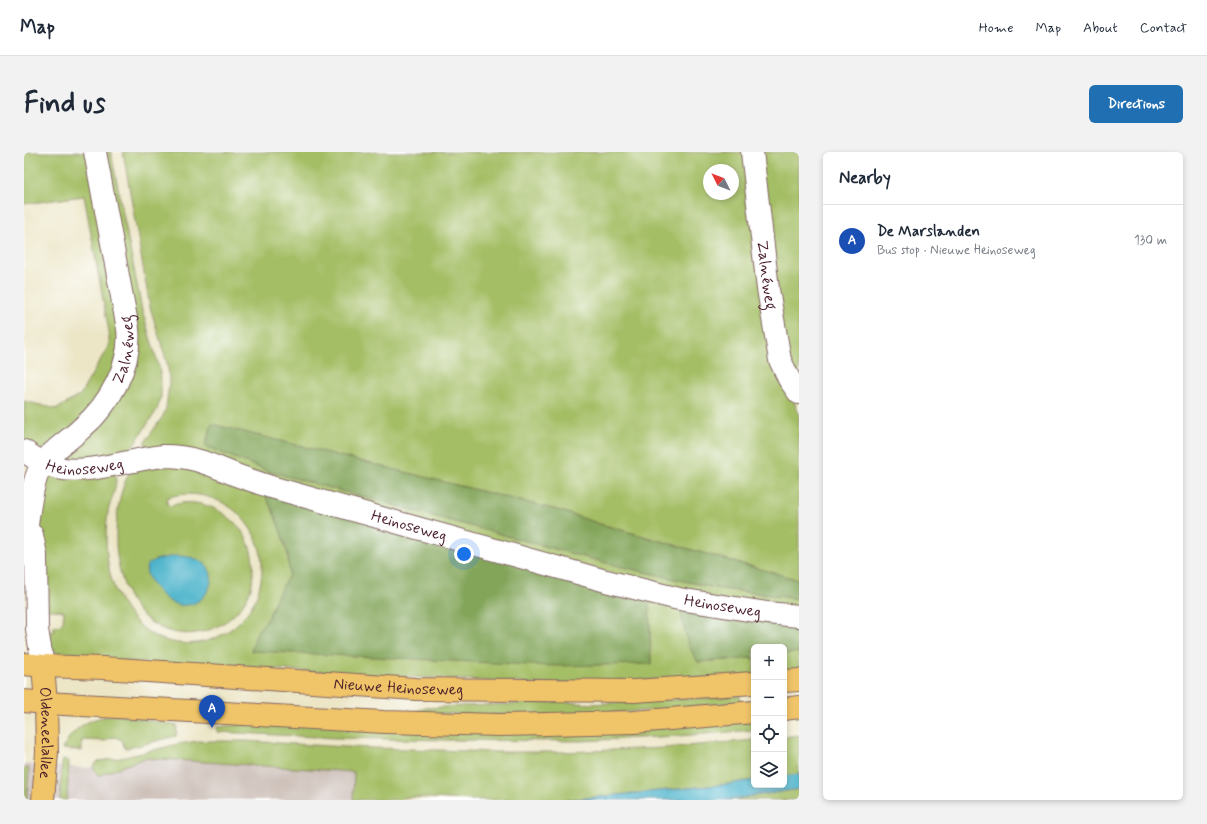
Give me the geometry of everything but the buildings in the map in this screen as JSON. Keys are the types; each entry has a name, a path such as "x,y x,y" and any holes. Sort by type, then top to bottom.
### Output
{"main road":[{"name":"Nieuwe Heinoseweg","path":"34,665 104,668 456,691 634,691 751,684"},
{"name":"Oldeneelallee","path":"34,665 46,703 47,752 43,800"},
{"path":"787,681 799,680"},
{"path":"24,701 384,722 500,725 634,722 751,712"},
{"path":"787,709 799,707"}],"street":[{"name":"Zalnéweg","path":"24,555 28,518 34,488 43,463 82,429 101,409 116,384 123,368 127,352 128,329 95,152"},
{"name":"Zalnéweg","path":"752,152 768,289 780,355 783,369 799,393"},
{"name":"Heinoseweg","path":"24,451 43,463 55,468 78,469 114,465 152,457 175,456 187,458 213,464 240,476 271,487 606,581 679,599 767,613 799,616"},
{"name":"Zalnéweg","path":"28,518 36,555 37,629 34,665"}],"shaded area":[{"path":"158,752 374,759 372,800 24,800 24,764 87,768"}],"green space":[{"path":"24,152 88,152 123,335 104,395 46,452 24,443 24,401 57,409 80,395 109,345 109,332 84,196 24,204"},
{"path":"102,152 111,152 142,310 159,367 161,397 157,410 133,446 124,455 60,461 128,370"},
{"path":"123,152 748,152 796,409 799,412 799,580 600,524 561,511 212,425 205,446 268,471 614,565 715,588 799,599 799,610 707,599 146,449 145,442 163,416 166,408 169,384 168,366 150,307"},
{"path":"757,152 799,152 799,385 787,364"},
{"path":"212,424 561,511 600,524 799,580 799,599 715,588 614,565 268,471 205,446"},
{"path":"168,463 262,490 273,511 281,532 288,555 289,575 277,596 268,618 257,632 651,664 649,599 679,605 688,644 698,662 751,658 751,676 542,684 65,658 56,653 42,631 54,632 54,626 59,626 63,622 64,611 42,609 36,528 43,481 50,475 115,474 116,483 108,512 106,533 107,556 111,578 119,598 126,610 141,626 153,635 178,643 196,643 214,639 229,630 243,618 253,604 260,586 262,567 258,543 246,522 234,510 218,501 201,495 184,494 166,498 168,506 182,503 198,503 214,508 228,516 239,527 247,541 253,561 250,590 241,606 231,617 219,626 205,631 190,634 175,633 161,628 141,614 130,599 123,583 116,547 116,524 122,489 131,471"},
{"path":"262,490 649,599 651,664 553,666 251,651 257,632 268,618 277,596 289,575 288,555 281,532 273,511"},
{"path":"679,605 799,624 799,652 787,654 787,644 751,644 751,658 698,662 688,644"},
{"path":"799,652 799,672 787,673 787,654"},
{"path":"740,696 741,702 662,710 547,716 409,713 425,708 564,702 592,704"},
{"path":"117,715 177,725 176,736 125,749 122,740 115,737 105,741 82,740 82,751 62,749 78,728 92,720"},
{"path":"751,722 751,730 581,741 335,738 217,732 217,727 258,723"},
{"path":"799,735 799,774 787,776 787,737"},
{"path":"751,740 751,780 566,800 468,800 410,797 402,798 400,800 353,800 354,772 145,758 98,776 93,767 98,761 121,758 178,744 199,741 245,741 347,747 496,752 562,752 664,748"},
{"path":"62,760 69,761 67,800 60,800"},
{"path":"24,768 29,768 27,800 24,800"},
{"path":"799,789 799,800 726,800"}],"water":[{"path":"174,556 196,559 208,567 211,579 208,591 199,600 187,605 172,603 157,590 151,582 146,568 147,565 155,560"},
{"path":"799,774 799,789 726,800 566,800 751,780 751,788 787,788 787,776"}],"place":[{"name":"De Marslanden","path":"212,728"}]}
